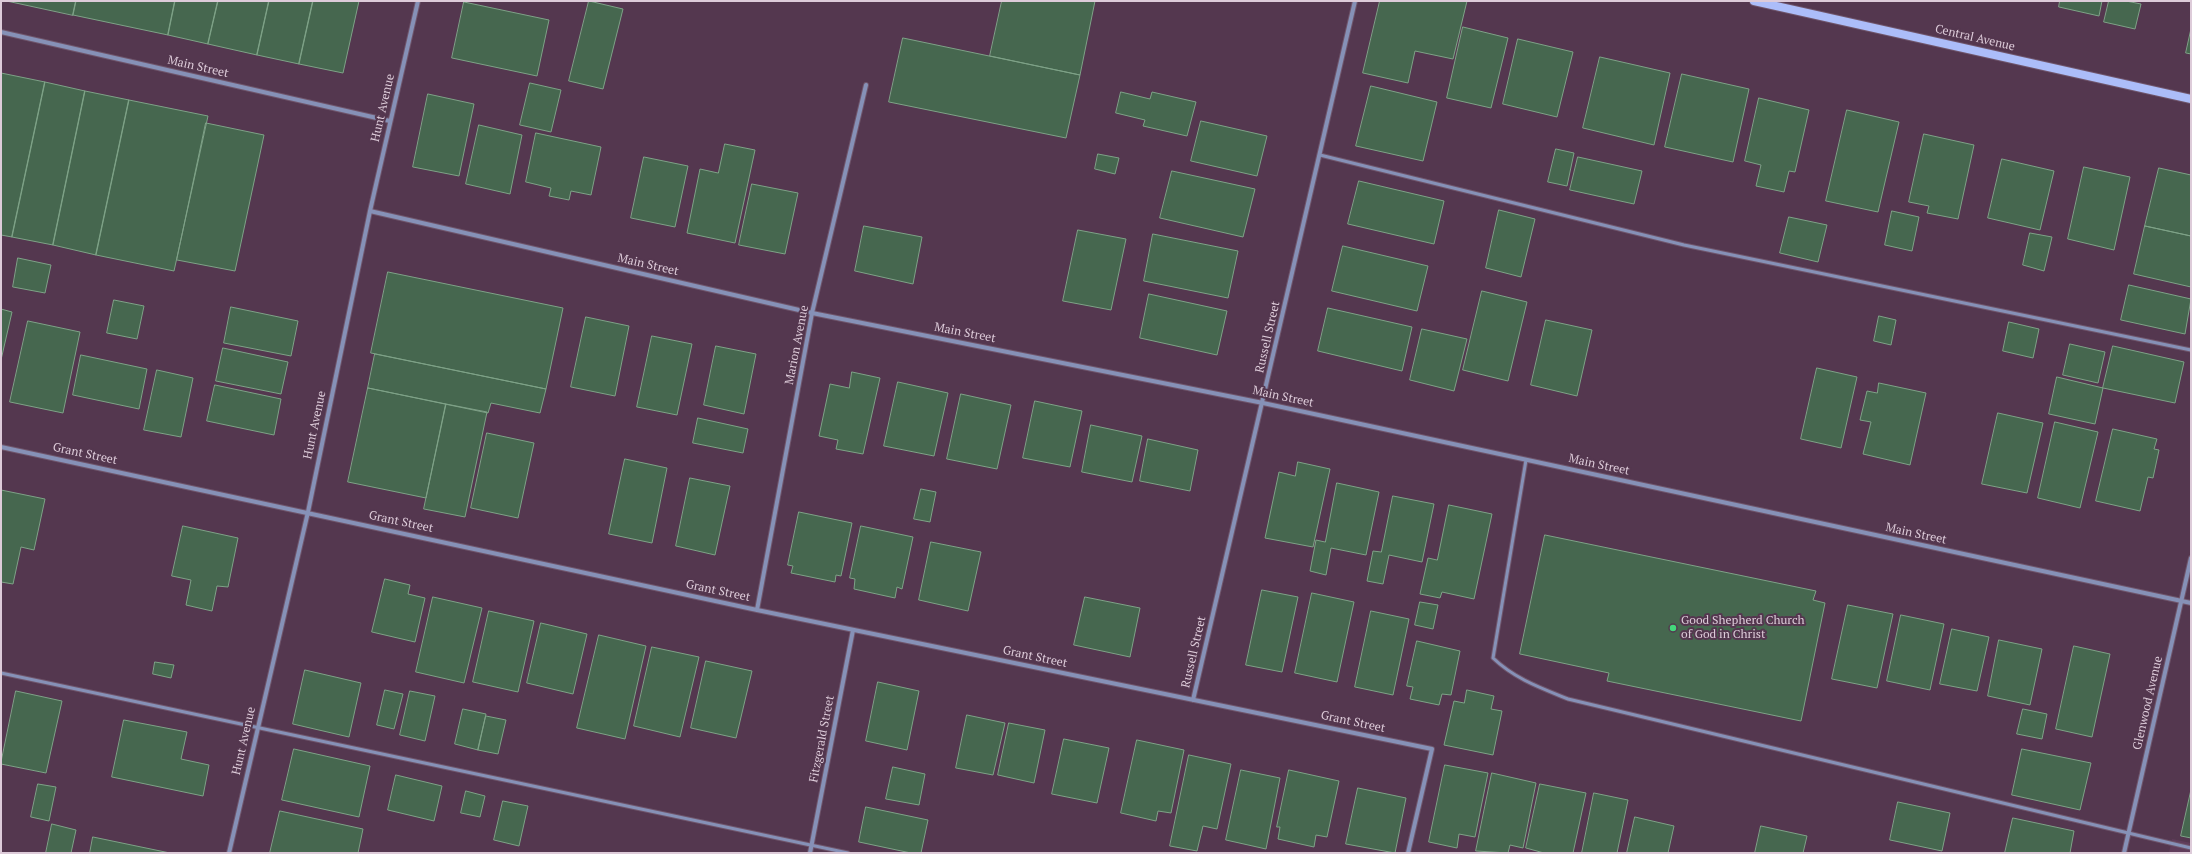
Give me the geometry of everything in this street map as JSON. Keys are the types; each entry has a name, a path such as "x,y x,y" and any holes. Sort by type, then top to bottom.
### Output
{"street":[{"name":"Hunt Avenue","path":"229,853 308,512 370,211 418,1"},
{"name":"Russell Street","path":"1193,700 1355,1"},
{"name":"Central Avenue","path":"1754,1 2191,99"},
{"name":"Main Street","path":"1,32 390,121"},
{"name":"Marion Avenue","path":"757,610 812,313 866,85"},
{"name":"Main Street","path":"370,211 812,313 1262,403 2191,603"},
{"name":"Grant Street","path":"1,447 757,610 1432,749 1408,853"},
{"name":"Glenwood Avenue","path":"2124,853 2191,558"},
{"name":"Fitzgerald Street","path":"810,853 853,630"}],"lane":[{"path":"1320,155 1684,245 2191,350"},
{"path":"1526,460 1493,658 1504,668 1526,682 1568,698 2191,848"},
{"path":"1,673 848,853"}],"shaded area":[{"path":"2172,839 2191,843 2191,853 2169,853"}],"building":[{"path":"7,1 76,1 73,15"},
{"path":"76,1 175,1 168,35 73,15"},
{"path":"175,1 218,1 208,44 168,35"},
{"path":"218,1 269,1 257,55 208,44"},
{"path":"269,1 313,1 299,64 257,55"},
{"path":"313,1 359,1 343,73 299,64"},
{"path":"589,1 623,9 603,89 569,81"},
{"path":"1002,1 1095,1 1080,75 990,56"},
{"path":"1380,1 1467,1 1453,59 1415,51 1408,83 1363,73"},
{"path":"2060,1 2102,1 2099,16 2059,7"},
{"path":"2109,1 2126,1 2141,4 2135,29 2104,22"},
{"path":"464,2 549,20 537,76 452,58"},
{"path":"1463,27 1508,38 1491,108 1447,98"},
{"path":"2191,29 2191,54 2186,53"},
{"path":"903,38 1080,75 1066,138 889,102"},
{"path":"1518,39 1573,52 1557,117 1503,104"},
{"path":"1600,57 1670,73 1654,145 1583,128"},
{"path":"1,73 45,82 12,237 1,235"},
{"path":"1682,74 1749,89 1733,162 1665,147"},
{"path":"45,82 85,91 53,245 12,237"},
{"path":"530,83 561,90 551,132 520,125"},
{"path":"1371,86 1437,102 1423,161 1356,146"},
{"path":"85,91 129,100 96,255 53,245"},
{"path":"1121,92 1150,99 1152,92 1196,102 1187,136 1143,126 1145,120 1116,113"},
{"path":"428,94 474,104 459,176 413,167"},
{"path":"1759,98 1809,110 1795,172 1789,171 1784,192 1756,186 1761,165 1745,161"},
{"path":"129,100 208,116 174,271 96,255"},
{"path":"1847,110 1899,122 1878,212 1826,201"},
{"path":"1201,121 1267,136 1257,176 1191,161"},
{"path":"206,123 264,135 235,271 177,260"},
{"path":"479,125 522,135 510,194 466,184"},
{"path":"536,133 601,147 591,195 571,191 569,200 549,196 551,188 526,182"},
{"path":"1924,134 1974,145 1958,219 1927,213 1929,206 1909,202"},
{"path":"725,144 755,150 735,243 687,233 700,169 718,173"},
{"path":"1556,149 1574,153 1567,186 1548,182"},
{"path":"1098,154 1119,158 1115,174 1095,169"},
{"path":"644,157 688,166 675,227 631,218"},
{"path":"1578,157 1642,171 1634,204 1570,190"},
{"path":"2002,159 2054,171 2040,230 1988,218"},
{"path":"2084,167 2130,177 2114,250 2068,239"},
{"path":"2159,168 2191,175 2191,236 2145,226"},
{"path":"1172,171 1255,189 1243,237 1160,218"},
{"path":"1359,181 1444,201 1434,244 1348,224"},
{"path":"752,184 798,193 785,254 739,245"},
{"path":"1499,210 1535,219 1521,277 1486,268"},
{"path":"1892,211 1919,217 1912,251 1885,245"},
{"path":"1789,217 1827,225 1818,262 1780,253"},
{"path":"864,226 922,237 913,284 855,271"},
{"path":"2145,226 2191,236 2191,287 2134,274"},
{"path":"1078,230 1126,239 1111,310 1063,301"},
{"path":"2030,233 2052,237 2044,271 2023,265"},
{"path":"1153,234 1238,251 1228,298 1144,281"},
{"path":"1343,246 1428,266 1417,311 1332,291"},
{"path":"18,258 51,265 45,293 13,287"},
{"path":"388,272 563,308 546,389 371,353"},
{"path":"2129,285 2191,299 2185,334 2121,320"},
{"path":"1482,291 1527,302 1508,381 1463,370"},
{"path":"1149,294 1227,311 1217,355 1140,338"},
{"path":"114,300 144,306 137,339 107,333"},
{"path":"231,307 298,321 291,356 224,343"},
{"path":"1328,308 1412,327 1402,371 1318,351"},
{"path":"1,309 12,312 1,360"},
{"path":"1879,316 1896,320 1891,345 1874,341"},
{"path":"586,317 629,326 615,396 571,387"},
{"path":"1546,320 1592,330 1577,396 1531,385"},
{"path":"28,321 80,332 63,413 10,402"},
{"path":"2009,322 2039,329 2033,358 2003,351"},
{"path":"1422,329 1467,339 1454,391 1410,380"},
{"path":"652,336 692,344 677,415 637,407"},
{"path":"2070,344 2105,352 2098,383 2063,375"},
{"path":"716,346 756,354 744,414 704,405"},
{"path":"2113,346 2184,362 2175,403 2103,388"},
{"path":"223,348 288,362 281,394 216,381"},
{"path":"375,354 546,389 540,413 491,403 488,413 368,388"},
{"path":"81,355 147,369 139,409 73,395"},
{"path":"1817,368 1857,377 1841,448 1801,439"},
{"path":"157,370 193,378 181,437 144,430"},
{"path":"852,372 880,378 863,454 836,449 838,440 819,436 830,384 849,388"},
{"path":"2057,377 2103,388 2095,424 2049,414"},
{"path":"898,382 948,393 934,456 884,446"},
{"path":"1879,383 1926,393 1910,465 1863,454 1871,422 1860,420 1867,391 1877,393"},
{"path":"215,385 281,399 274,435 207,421"},
{"path":"368,388 446,404 426,498 348,482"},
{"path":"961,394 1011,405 997,469 947,459"},
{"path":"1035,401 1082,411 1070,467 1023,458"},
{"path":"446,404 487,412 465,517 424,509"},
{"path":"1998,413 2043,423 2027,493 1982,484"},
{"path":"698,418 748,429 743,453 693,443"},
{"path":"2055,422 2098,432 2080,508 2038,498"},
{"path":"1091,425 1142,436 1132,482 1082,472"},
{"path":"2113,429 2157,439 2154,449 2159,450 2153,478 2148,477 2140,511 2096,501"},
{"path":"487,433 534,443 518,518 471,508"},
{"path":"1148,439 1198,450 1190,491 1140,481"},
{"path":"625,459 667,468 652,543 609,534"},
{"path":"1298,462 1330,469 1313,547 1265,538 1279,472 1295,476"},
{"path":"690,478 730,486 715,555 676,546"},
{"path":"1337,483 1379,492 1366,555 1331,548 1326,575 1310,571 1316,540 1325,542"},
{"path":"921,489 936,492 930,522 914,519"},
{"path":"1,490 45,499 34,550 21,547 13,584 1,582"},
{"path":"1393,496 1434,504 1422,562 1389,555 1383,584 1367,581 1373,551 1381,552"},
{"path":"1449,505 1492,514 1474,599 1442,592 1440,598 1420,594 1428,558 1437,560"},
{"path":"799,512 852,523 841,576 836,575 835,582 791,573 793,566 788,565"},
{"path":"183,526 238,538 228,587 217,586 212,611 186,605 191,580 172,576"},
{"path":"861,526 913,537 902,589 897,587 895,598 854,589 855,579 850,578"},
{"name":"Good Shepherd Church of God in Christ","path":"1545,535 1816,591 1813,600 1825,603 1801,721 1607,681 1609,673 1520,654"},
{"path":"931,542 981,552 968,611 919,600"},
{"path":"385,579 410,585 408,594 425,598 415,642 372,632"},
{"path":"1262,590 1298,597 1282,672 1246,665"},
{"path":"1312,593 1354,602 1337,682 1295,673"},
{"path":"433,597 482,608 464,683 416,672"},
{"path":"1085,597 1140,608 1130,657 1074,645"},
{"path":"1420,602 1438,605 1433,629 1415,625"},
{"path":"1848,605 1893,614 1877,688 1832,679"},
{"path":"489,611 534,621 518,692 473,682"},
{"path":"1371,611 1409,619 1393,695 1355,687"},
{"path":"1901,615 1944,624 1930,690 1887,681"},
{"path":"541,623 587,634 573,694 527,683"},
{"path":"1952,629 1989,637 1977,691 1940,684"},
{"path":"599,635 646,646 625,739 577,728"},
{"path":"1999,640 2042,649 2030,705 1988,696"},
{"path":"1417,641 1460,651 1451,695 1442,694 1439,705 1410,699 1413,687 1407,686"},
{"path":"2074,646 2110,654 2092,737 2056,729"},
{"path":"652,647 699,657 680,737 634,726"},
{"path":"706,661 752,671 736,738 691,728"},
{"path":"155,662 174,665 171,678 153,674"},
{"path":"305,670 361,683 349,737 293,724"},
{"path":"878,682 919,691 907,750 866,741"},
{"path":"385,690 403,694 394,729 377,725"},
{"path":"1467,690 1494,696 1491,709 1502,711 1493,755 1444,745 1454,701 1464,703"},
{"path":"16,691 62,701 46,773 1,764"},
{"path":"410,691 435,696 425,741 400,735"},
{"path":"463,709 486,714 478,750 455,744"},
{"path":"2023,709 2047,714 2042,739 2017,734"},
{"path":"967,715 1005,723 993,775 956,768"},
{"path":"486,716 506,720 498,754 478,750"},
{"path":"124,720 187,732 181,759 209,765 203,796 112,777"},
{"path":"1009,723 1045,730 1034,783 998,775"},
{"path":"1064,739 1109,748 1097,803 1052,794"},
{"path":"1137,740 1184,750 1171,813 1158,811 1156,821 1121,813"},
{"path":"294,749 370,766 359,817 282,800"},
{"path":"2022,749 2091,763 2080,810 2012,795"},
{"path":"1189,755 1231,764 1217,829 1203,826 1197,851 1170,846"},
{"path":"1445,765 1488,773 1475,837 1459,834 1457,848 1429,842"},
{"path":"893,767 925,774 919,805 886,799"},
{"path":"1241,770 1280,778 1266,849 1226,840"},
{"path":"1289,770 1339,781 1327,837 1316,835 1314,847 1278,839 1280,827 1277,827"},
{"path":"1492,773 1536,783 1523,848 1510,845 1508,853 1476,851"},
{"path":"396,775 442,786 434,821 388,810"},
{"path":"38,784 56,787 49,821 31,817"},
{"path":"1540,784 1586,793 1573,853 1544,853 1526,848"},
{"path":"1358,788 1406,798 1395,853 1346,844"},
{"path":"2191,790 2191,838 2181,836"},
{"path":"466,791 485,796 480,817 461,813"},
{"path":"1594,793 1628,800 1617,853 1582,853"},
{"path":"503,801 528,806 519,846 494,840"},
{"path":"1898,802 1950,813 1942,851 1890,840"},
{"path":"866,807 928,820 921,853 911,853 859,842"},
{"path":"280,811 363,829 358,853 270,853"},
{"path":"1635,817 1674,826 1668,853 1627,853"},
{"path":"2013,818 2074,831 2070,853 2005,853"},
{"path":"52,824 76,830 71,853 46,853"},
{"path":"1761,826 1807,836 1803,853 1755,853"},
{"path":"93,837 170,853 90,853"}],"place":[{"name":"Good Shepherd Church of God in Christ","path":"1673,628"}]}
